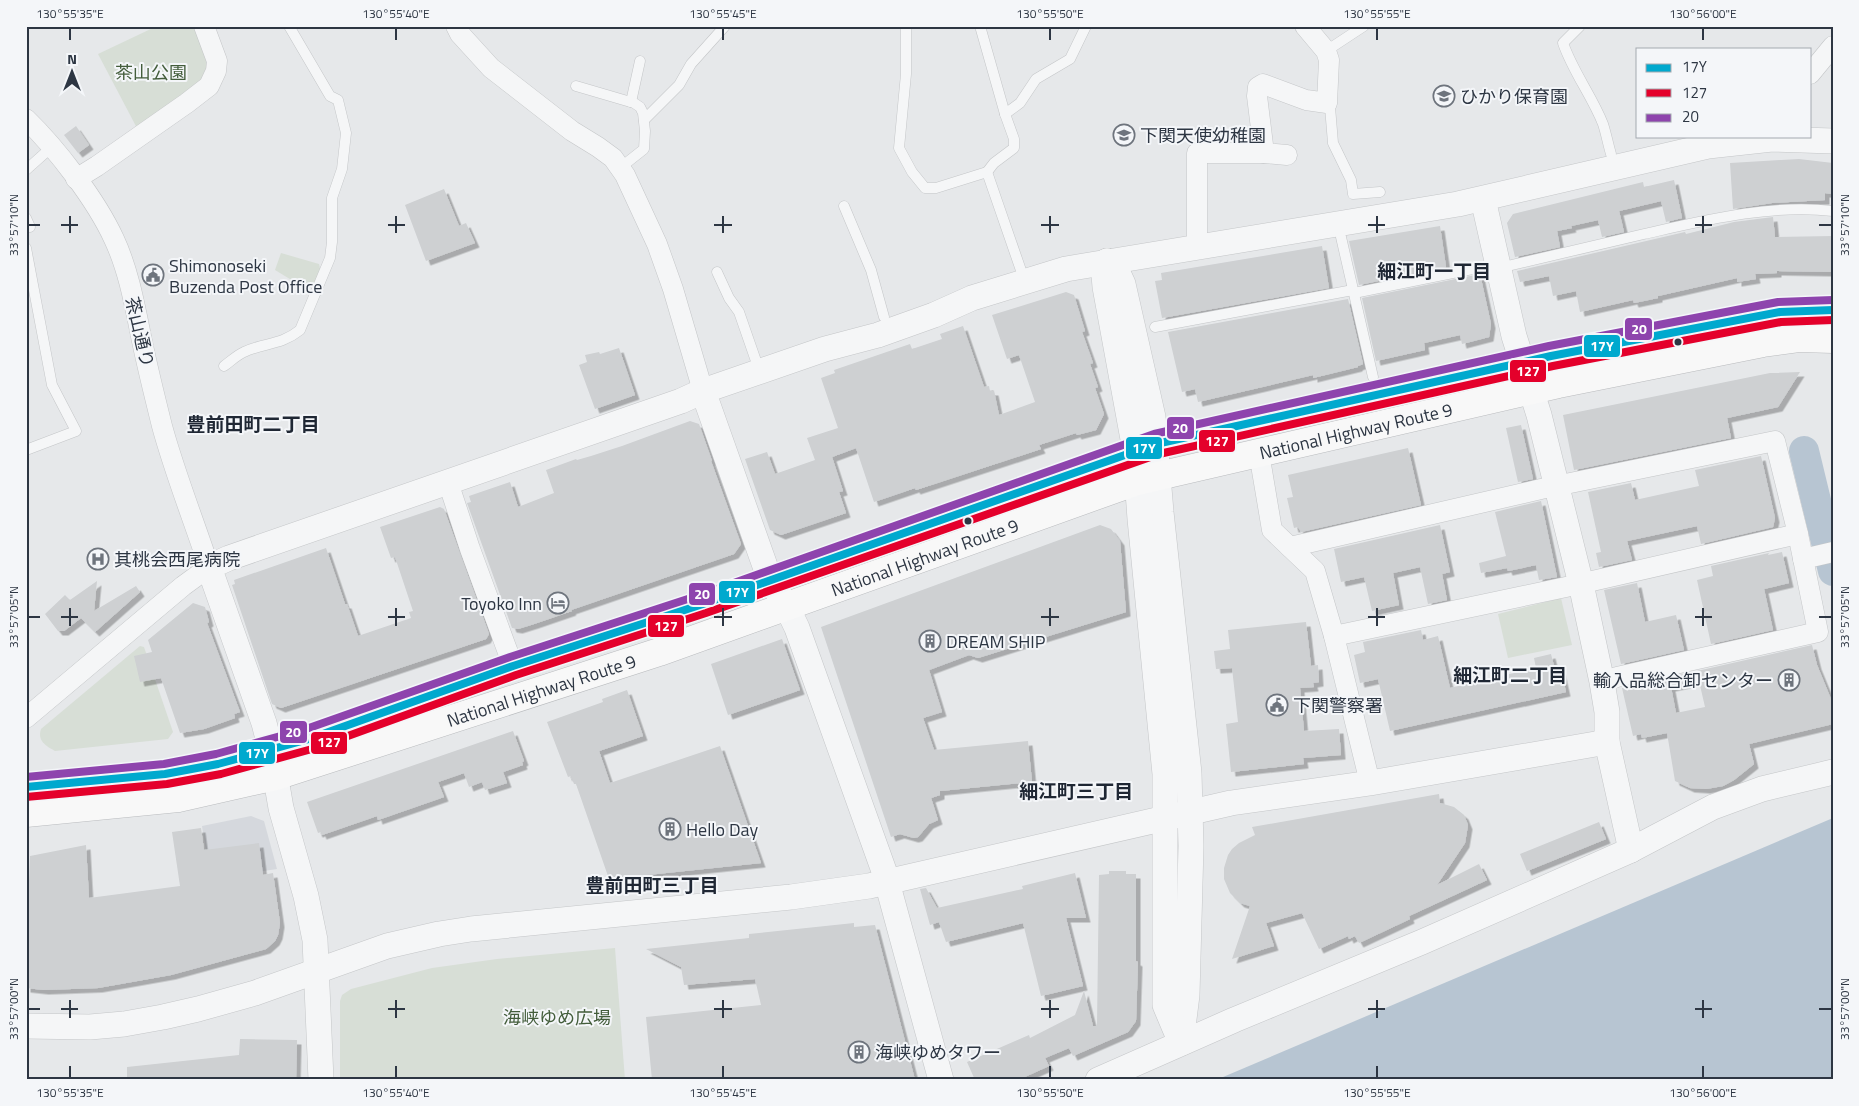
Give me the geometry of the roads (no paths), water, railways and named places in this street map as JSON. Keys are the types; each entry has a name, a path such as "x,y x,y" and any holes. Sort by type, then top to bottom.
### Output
{"highway":[{"name":"National Highway Route 9","path":"26,813 178,798 230,787 274,763 309,739 513,666 770,580 1146,447 1522,362 1780,312 1833,310"},
{"name":"National Highway Route 9","path":"26,786 56,786 165,774 218,764 274,763 659,652 1148,478 1531,391 1763,343 1800,338 1833,339"}],"street":[{"path":"76,179 209,86 216,71 217,61 204,26"},
{"path":"456,26 460,34 491,68 572,131 613,158 635,195 657,244 673,289 703,392 770,580 797,628 887,883 942,1080"},
{"path":"1264,154 1257,96 1258,87 1263,84 1270,85 1306,100 1327,103 1329,60 1326,51 1305,26"},
{"path":"1812,72 1833,46"},
{"name":"茶山通り","path":"26,120 36,129 76,179 107,225 125,267 163,428 209,567"},
{"path":"26,718 183,586 209,567 229,558 825,349 887,332 934,315 972,298 1066,269 1483,199 1708,146 1772,138 1833,142"},
{"path":"1197,248 1197,153 1287,155"},
{"path":"1483,199 1514,336 1539,416 1581,584 1607,712 1607,742 1631,850"},
{"path":"1107,261 1117,271 1123,284 1153,417 1146,447 1165,774 1165,1005 1181,1043"},
{"path":"1290,547 1557,486 1775,441 1798,534 1818,632 1602,682"},
{"path":"1259,453 1272,530 1315,571 1334,636 1370,782"},
{"path":"1148,478 1161,512 1189,773 1187,995 1181,1043"},
{"path":"448,482 470,549 513,666"},
{"path":"1334,636 1581,584 1798,534"},
{"path":"1803,559 1833,552"},
{"path":"209,567 264,723 274,763 281,808 306,896 315,940 321,1080"},
{"path":"26,1026 90,1027 124,1024 163,1017 255,993 387,946 439,934 471,929 791,897 887,883 1231,803 1370,782 1607,742"},
{"path":"1098,1080 1181,1043 1422,942 1631,850 1713,807 1762,789 1833,772"},
{"path":"1631,850 1711,825 1754,809 1833,788"}],"lane":[{"path":"224,366 244,352 279,342 291,337 300,330 330,258 332,198 342,169 346,132 338,100 330,96 289,26"},
{"path":"644,120 679,85 691,64 725,26"},
{"path":"906,26 906,74 899,148 912,172 925,188 936,188 987,172 994,163 1014,148 1014,139 980,26"},
{"path":"1005,114 1020,103 1036,80 1070,59 1086,26"},
{"path":"1326,51 1364,26"},
{"path":"1580,26 1563,43 1570,63 1582,82 1603,124 1611,154"},
{"path":"631,102 640,61"},
{"path":"576,86 631,102 640,107 644,120 644,150 620,168"},
{"path":"1327,103 1330,107 1333,143 1351,180 1353,194 1380,192"},
{"path":"26,170 45,154"},
{"path":"987,172 1025,283"},
{"path":"844,206 871,270 884,317"},
{"path":"1155,327 1498,266 1722,216 1785,210 1815,209 1833,211"},
{"path":"26,218 30,227 26,228"},
{"path":"1341,237 1373,377"},
{"path":"26,248 52,385 76,431 26,450"},
{"path":"717,272 729,298 739,312 756,361"}],"water":[{"path":"1833,818 1833,1080 1216,1080"}],"waterway":[{"path":"1804,451 1833,571"}],"place":[{"name":"ひかり保育園","path":"1444,96"},
{"name":"下関天使幼稚園","path":"1124,135"},
{"name":"Shimonoseki Buzenda Post Office","path":"153,275"},
{"name":"其桃会西尾病院","path":"98,559"},
{"name":"Toyoko Inn","path":"558,603"},
{"name":"DREAM SHIP","path":"930,641"},
{"name":"輸入品総合卸センター","path":"1789,680"},
{"name":"下関警察署","path":"1277,705"},
{"name":"Hello Day","path":"670,829"},
{"name":"海峡ゆめタワー","path":"859,1052"}],"district":[{"name":"細江町一丁目","path":"1434,270"},
{"name":"豊前田町二丁目","path":"253,423"},
{"name":"細江町二丁目","path":"1510,674"},
{"name":"細江町三丁目","path":"1076,790"},
{"name":"豊前田町三丁目","path":"652,884"}],"park label":[{"name":"茶山公園","path":"151,72"},
{"name":"海峡ゆめ広場","path":"557,1017"}]}
